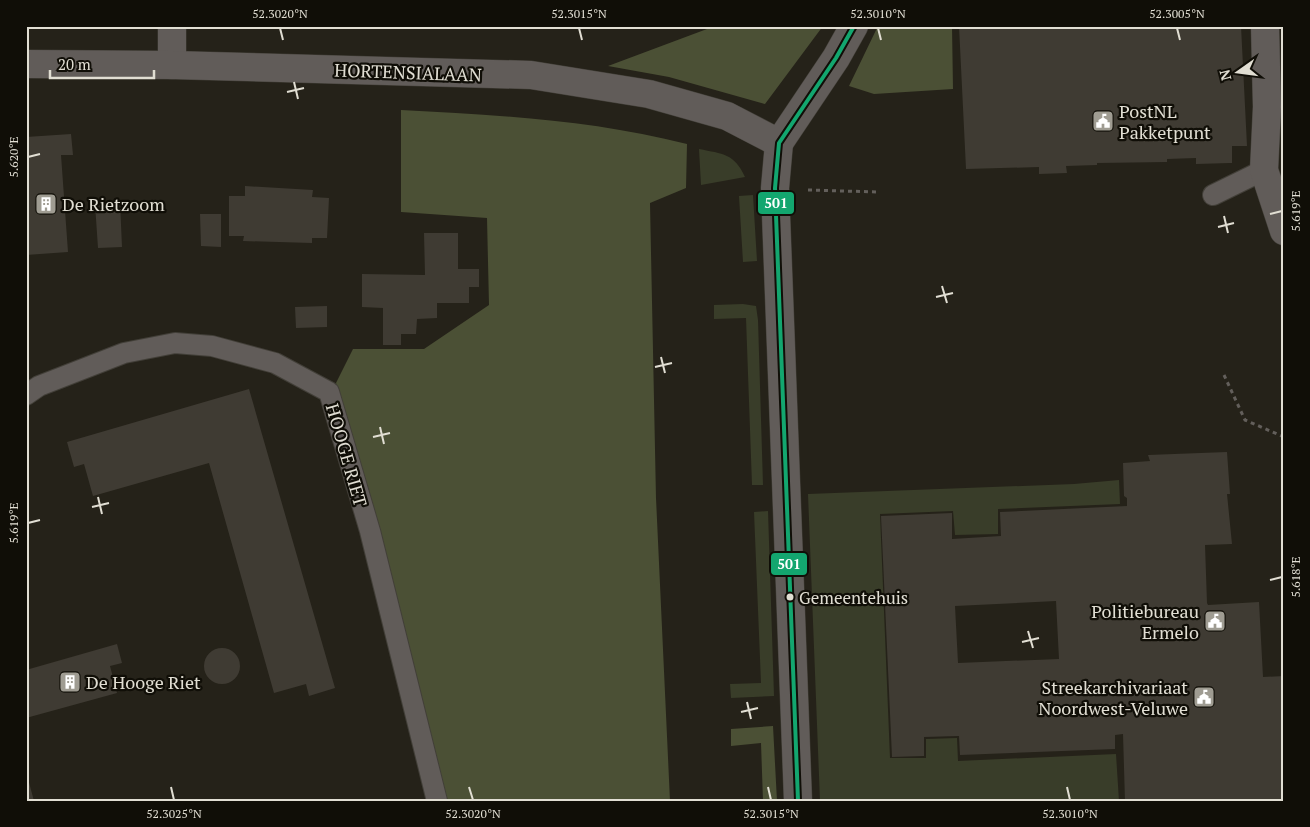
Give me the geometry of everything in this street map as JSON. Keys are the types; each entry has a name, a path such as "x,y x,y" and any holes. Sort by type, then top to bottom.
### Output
{"street":[{"path":"172,26 172,65"},
{"path":"798,801 774,188 779,143 836,58 854,26"},
{"path":"1265,26 1267,107 1264,170 1284,231"},
{"name":"HORTENSIALAAN","path":"26,64 172,65 531,75 649,94 727,116 779,143"}],"lane":[{"path":"1213,195 1264,170"},
{"name":"HOOGE RIET","path":"26,395 40,386 124,353 175,343 212,346 275,363 329,392 370,530 437,801"}],"path":[{"path":"774,188 878,192"},
{"path":"1224,375 1245,420 1284,437"}],"green space":[{"path":"715,26 823,26 765,104 669,77 608,66"},
{"path":"878,26 952,26 953,89 874,94 849,86"},
{"path":"401,110 474,114 581,124 616,129 687,144 686,188 650,203 656,498 670,801 445,801 336,383 353,349 424,349 489,305 487,218 401,212"},
{"path":"699,149 721,154 732,159 737,163 745,177 701,185"},
{"path":"753,195 757,261 743,262 739,196"},
{"path":"743,304 756,306 758,320 763,485 752,485 746,318 714,319 714,305"},
{"path":"1119,480 1120,504 998,509 998,534 955,535 953,511 880,514 890,758 926,758 926,739 957,738 958,761 1116,754 1119,801 820,801 808,494 1074,484"},
{"path":"768,511 774,696 731,698 730,684 761,683 754,512"},
{"path":"773,726 777,801 763,801 761,743 731,746 731,729"}],"building":[{"path":"959,26 1241,26 1247,146 1232,146 1232,163 1196,164 1196,158 1167,159 1167,162 1097,163 1097,165 1066,166 1067,173 1039,174 1039,167 966,169"},
{"name":"De Rietzoom","path":"71,134 73,155 61,155 68,252 26,255 26,137"},
{"path":"245,186 313,190 312,197 329,198 327,238 312,238 312,243 243,241 244,236 229,236 229,196 245,196"},
{"path":"120,202 122,247 98,248 95,204"},
{"path":"200,214 221,214 221,247 201,246"},
{"path":"424,233 458,233 458,269 479,269 479,287 469,287 469,303 437,303 437,318 417,319 416,334 401,334 401,345 383,345 383,308 362,307 362,274 425,275"},
{"path":"327,306 327,327 296,328 295,307"},
{"path":"249,389 335,688 309,696 306,684 274,693 209,463 93,496 84,464 74,467 67,442"},
{"path":"1227,452 1230,494 1227,494 1232,544 1205,545 1207,603 1208,605 1259,602 1263,677 1284,676 1284,801 1125,801 1123,734 1115,735 1115,749 960,755 959,736 924,737 924,756 892,757 881,516 952,513 952,539 1001,536 1000,512 1127,506 1127,498 1124,496 1123,463 1150,461 1148,455","holes":["1056,601 1059,659 958,663 955,606"]},
{"name":"De Hooge Riet","path":"117,644 122,663 110,666 117,693 26,718 26,670"},
{"path":"222,648 234,654 240,666 234,678 222,684 210,678 204,666 210,654"},
{"path":"27,775 34,801 26,801"}],"transit line":[{"name":"501","path":"798,801 775,188 779,143 836,58 854,26"}],"place":[{"name":"PostNL Pakketpunt","path":"1103,121"},
{"name":"De Rietzoom","path":"46,204"},
{"name":"Gemeentehuis","path":"790,597"},
{"name":"Politiebureau Ermelo","path":"1215,621"},
{"name":"De Hooge Riet","path":"70,682"},
{"name":"Streekarchivariaat Noordwest-Veluwe","path":"1204,697"}]}
